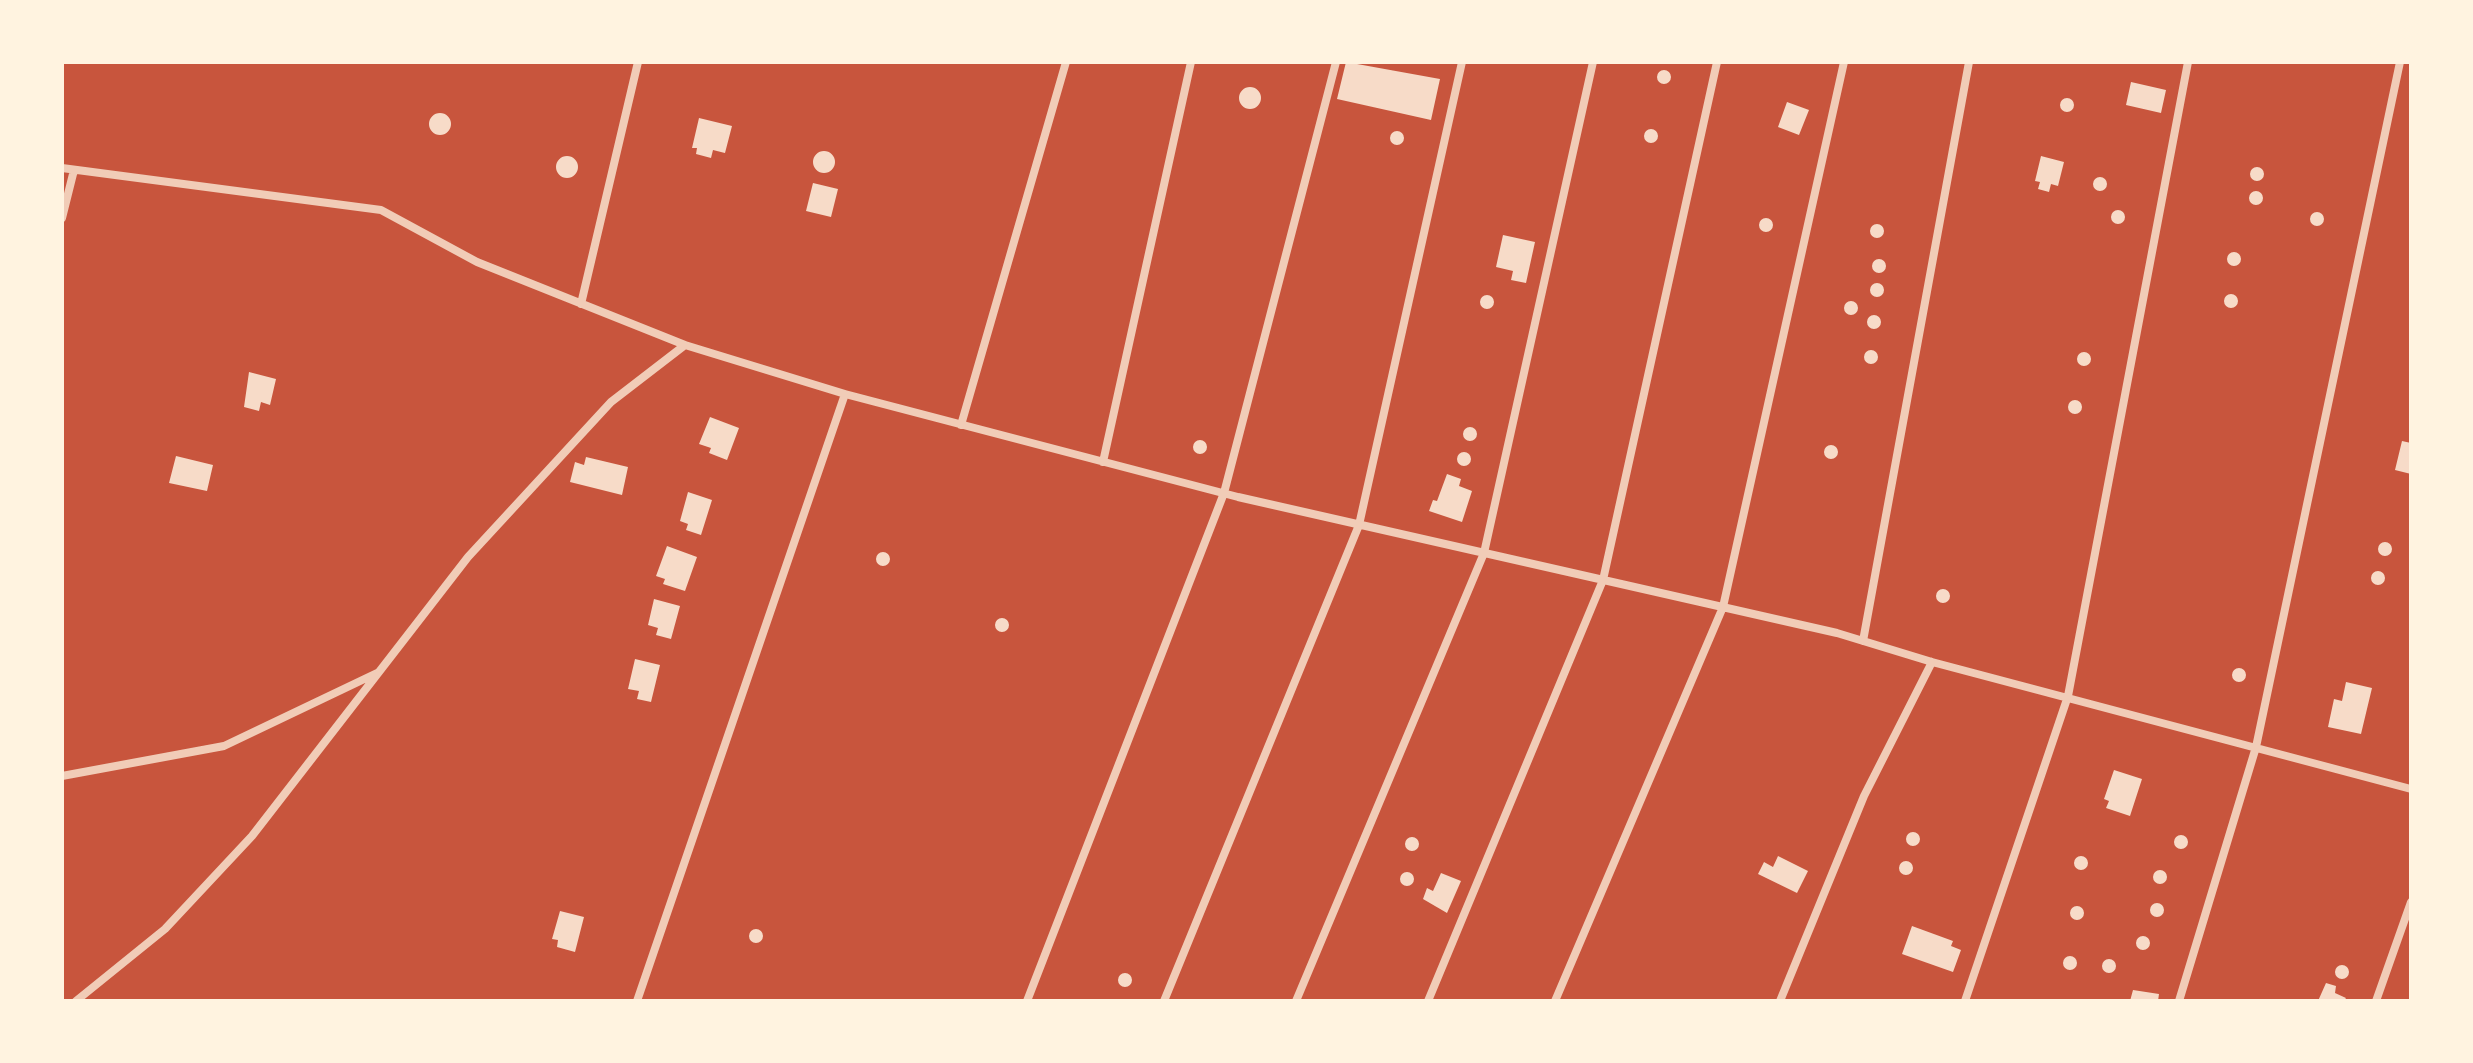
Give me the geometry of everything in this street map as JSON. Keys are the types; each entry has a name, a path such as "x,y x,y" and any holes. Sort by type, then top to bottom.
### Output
{"street":[{"path":"581,304 638,62"},
{"path":"961,425 1066,62"},
{"path":"1103,462 1191,62"},
{"path":"1027,1001 1224,493 1336,62"},
{"path":"1164,1001 1359,525 1462,62"},
{"path":"1296,1001 1484,553 1593,62"},
{"path":"1428,1001 1603,580 1717,62"},
{"path":"1555,1001 1723,607 1844,62"},
{"path":"1863,641 1969,62"},
{"path":"1965,1001 2068,696 2188,62"},
{"path":"2179,1001 2256,747 2400,62"},
{"path":"62,168 381,210 477,262 581,304 685,345 845,394 1224,493 1863,641 2411,789"},
{"path":"62,218 74,170"},
{"path":"76,1001 165,929 252,836 468,557 611,402 685,345"},
{"path":"637,1001 845,394"},
{"path":"1780,1001 1864,796 1932,662"},
{"path":"62,776 224,746 381,671"},
{"path":"2376,1001 2411,902"}],"building":[{"path":"1346,62 1440,79 1431,120 1337,99"},
{"path":"1664,70 1671,77 1664,84 1657,77"},
{"path":"2131,82 2166,90 2161,113 2126,105"},
{"path":"1250,87 1258,90 1261,98 1258,106 1250,109 1242,106 1239,98 1242,90"},
{"path":"2067,98 2074,105 2067,112 2060,105"},
{"path":"1787,102 1809,110 1799,135 1778,127"},
{"path":"440,113 448,116 451,124 448,132 440,135 432,132 429,124 432,116"},
{"path":"699,118 732,126 725,153 713,150 711,158 696,154 697,148 692,148"},
{"path":"1651,129 1658,136 1651,143 1644,136"},
{"path":"1397,131 1404,138 1397,145 1390,138"},
{"path":"824,151 832,154 835,162 832,170 824,173 816,170 813,162 816,154"},
{"path":"567,156 575,159 578,167 575,175 567,178 559,175 556,167 559,159"},
{"path":"2041,156 2064,162 2058,186 2051,184 2049,192 2038,189 2040,182 2035,181"},
{"path":"2257,167 2264,174 2257,181 2250,174"},
{"path":"2100,177 2107,184 2100,191 2093,184"},
{"path":"813,183 838,189 831,217 806,211"},
{"path":"2256,191 2263,198 2256,205 2249,198"},
{"path":"2118,210 2125,217 2118,224 2111,217"},
{"path":"2317,212 2324,219 2317,226 2310,219"},
{"path":"1766,218 1773,225 1766,232 1759,225"},
{"path":"1877,224 1884,231 1877,238 1870,231"},
{"path":"1503,235 1535,242 1526,283 1511,280 1513,271 1496,267"},
{"path":"2234,252 2241,259 2234,266 2227,259"},
{"path":"1879,259 1886,266 1879,273 1872,266"},
{"path":"1877,283 1884,290 1877,297 1870,290"},
{"path":"2231,294 2238,301 2231,308 2224,301"},
{"path":"1487,295 1494,302 1487,309 1480,302"},
{"path":"1851,301 1858,308 1851,315 1844,308"},
{"path":"1874,315 1881,322 1874,329 1867,322"},
{"path":"1871,350 1878,357 1871,364 1864,357"},
{"path":"2084,352 2091,359 2084,366 2077,359"},
{"path":"249,372 276,379 270,405 261,402 259,411 244,407"},
{"path":"2075,400 2082,407 2075,414 2068,407"},
{"path":"710,417 739,428 727,460 709,453 711,448 699,444"},
{"path":"1470,427 1477,434 1470,441 1463,434"},
{"path":"1200,440 1207,447 1200,454 1193,447"},
{"path":"2402,441 2411,443 2411,474 2395,470"},
{"path":"1831,445 1838,452 1831,459 1824,452"},
{"path":"1464,452 1471,459 1464,466 1457,459"},
{"path":"176,456 213,465 207,491 169,483"},
{"path":"586,457 628,467 622,495 570,482 575,462 584,465"},
{"path":"1447,474 1461,479 1459,486 1472,491 1462,522 1429,511 1433,500 1437,501"},
{"path":"688,492 712,500 701,535 686,530 688,524 680,521"},
{"path":"2385,542 2392,549 2385,556 2378,549"},
{"path":"667,546 697,557 685,591 663,584 665,579 656,576"},
{"path":"883,552 890,559 883,566 876,559"},
{"path":"2378,571 2385,578 2378,585 2371,578"},
{"path":"1943,589 1950,596 1943,603 1936,596"},
{"path":"654,599 680,606 671,639 656,635 658,628 648,625"},
{"path":"1002,618 1009,625 1002,632 995,625"},
{"path":"635,659 660,665 651,702 637,699 639,691 628,689"},
{"path":"2239,668 2246,675 2239,682 2232,675"},
{"path":"2346,682 2372,688 2361,734 2328,727 2334,699 2342,701"},
{"path":"2114,770 2142,779 2130,816 2106,808 2109,801 2104,799"},
{"path":"1913,832 1920,839 1913,846 1906,839"},
{"path":"2181,835 2188,842 2181,849 2174,842"},
{"path":"1412,837 1419,844 1412,851 1405,844"},
{"path":"1778,856 1808,871 1797,893 1758,874 1764,862 1773,867"},
{"path":"2081,856 2088,863 2081,870 2074,863"},
{"path":"1906,861 1913,868 1906,875 1899,868"},
{"path":"2160,870 2167,877 2160,884 2153,877"},
{"path":"1407,872 1414,879 1407,886 1400,879"},
{"path":"1441,873 1461,881 1447,913 1423,899 1427,888 1433,891"},
{"path":"2157,903 2164,910 2157,917 2150,910"},
{"path":"2077,906 2084,913 2077,920 2070,913"},
{"path":"560,911 584,917 575,952 557,947 558,940 552,939"},
{"path":"1912,926 1953,941 1951,946 1961,950 1953,972 1902,954"},
{"path":"756,929 763,936 756,943 749,936"},
{"path":"2143,936 2150,943 2143,950 2136,943"},
{"path":"2070,956 2077,963 2070,970 2063,963"},
{"path":"2109,959 2116,966 2109,973 2102,966"},
{"path":"2342,965 2349,972 2342,979 2335,972"},
{"path":"1125,973 1132,980 1125,987 1118,980"},
{"path":"2326,983 2336,986 2335,993 2346,998 2344,1001 2318,1001"},
{"path":"2133,990 2159,994 2158,1001 2130,1001"}]}
